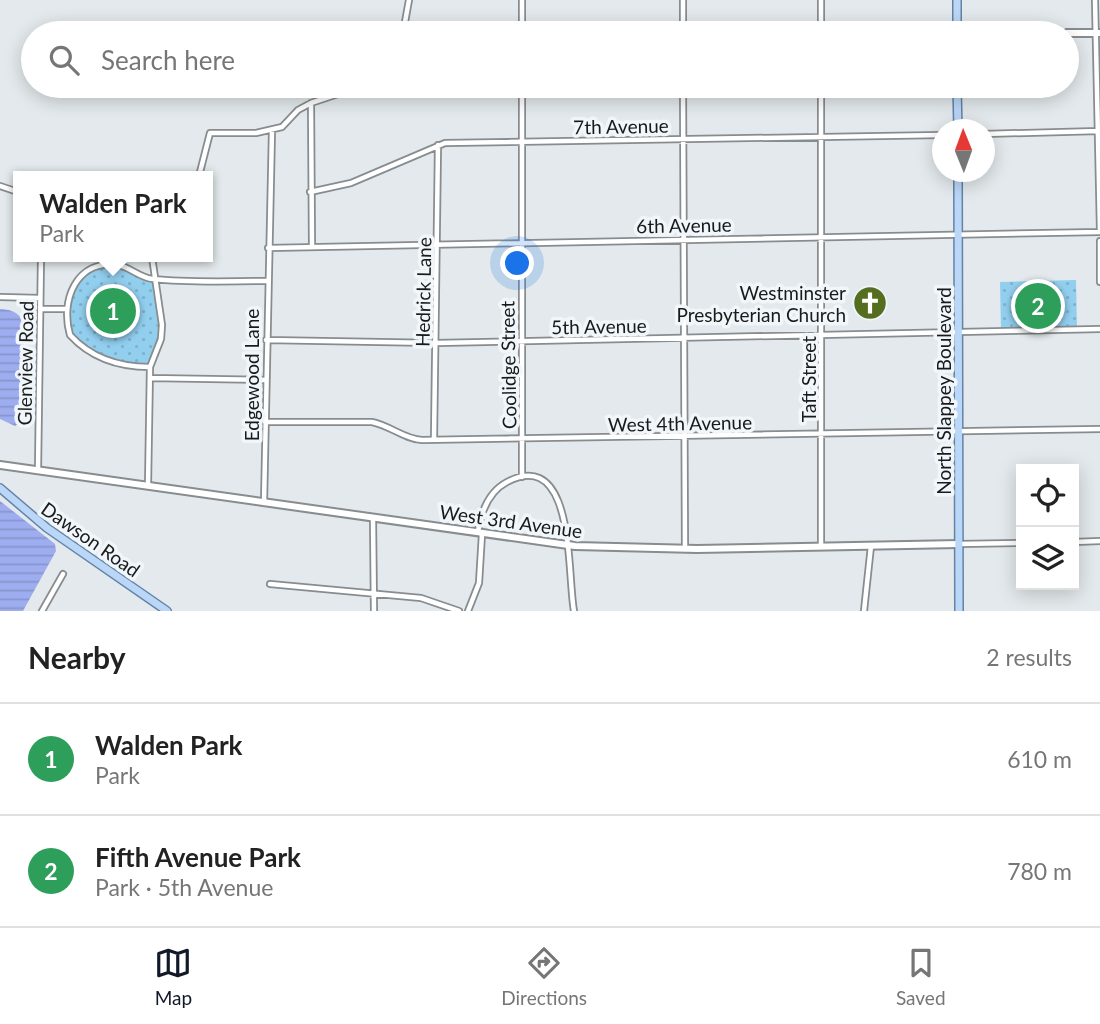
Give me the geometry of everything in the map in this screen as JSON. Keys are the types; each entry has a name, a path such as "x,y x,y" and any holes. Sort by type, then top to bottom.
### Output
{"main road":[{"path":"957,0 957,21"},
{"path":"957,98 958,119"},
{"name":"North Slappey Boulevard","path":"958,182 959,611"},
{"name":"Dawson Road","path":"0,488 47,528 167,611"}],"street":[{"path":"405,21 409,0"},
{"path":"522,0 522,21"},
{"path":"683,0 683,21"},
{"path":"821,0 821,21"},
{"path":"1095,0 1098,33 1100,232"},
{"path":"1079,33 1098,33"},
{"path":"200,171 210,133 256,133 282,127 298,110 326,98"},
{"name":"Coolidge Street","path":"522,98 522,477"},
{"path":"683,98 685,549"},
{"name":"Taft Street","path":"821,98 821,546"},
{"path":"311,103 312,247"},
{"name":"Edgewood Lane","path":"264,503 272,130"},
{"path":"995,134 1099,131"},
{"name":"7th Avenue","path":"310,191 351,183 438,145 932,135"},
{"name":"Hedrick Lane","path":"434,440 438,145"},
{"name":"6th Avenue","path":"268,248 1100,232"},
{"path":"1100,241 1100,282"},
{"name":"Glenview Road","path":"38,470 41,262"},
{"path":"148,486 150,368 162,332 152,262"},
{"path":"150,368 125,366 93,354 70,335 66,309 74,284 93,268 122,266 153,279 267,281"},
{"path":"0,298 40,298"},
{"path":"40,309 66,309"},
{"name":"5th Avenue","path":"266,340 436,343 1100,329"},
{"path":"150,378 265,380"},
{"name":"West 4th Avenue","path":"265,422 372,422 386,425 413,440 1100,429"},
{"name":"West 3rd Avenue","path":"0,465 566,545 685,549 1016,543"},
{"path":"468,611 479,583 480,533 484,510 495,490 522,477 541,480 554,490 563,513 574,611"},
{"path":"373,519 373,611"},
{"path":"1079,542 1100,541"},
{"path":"864,611 871,545"},
{"path":"42,611 63,574"},
{"path":"270,584 429,600 459,611"}],"shaded area":[{"path":"115,265 153,279 162,332 150,367 100,357 71,335 67,308 74,287 90,273"},
{"path":"1076,280 1077,330 1001,331 1000,282"},
{"path":"0,309 19,315 25,330 20,374 26,406 22,420 15,426 0,419"},
{"path":"0,501 55,544 56,551 23,611 0,611"}],"place":[{"name":"Westminster Presbyterian Church","path":"870,303"},
{"name":"Fifth Avenue Park","path":"1038,306"},
{"name":"Walden Park","path":"113,311"}]}
